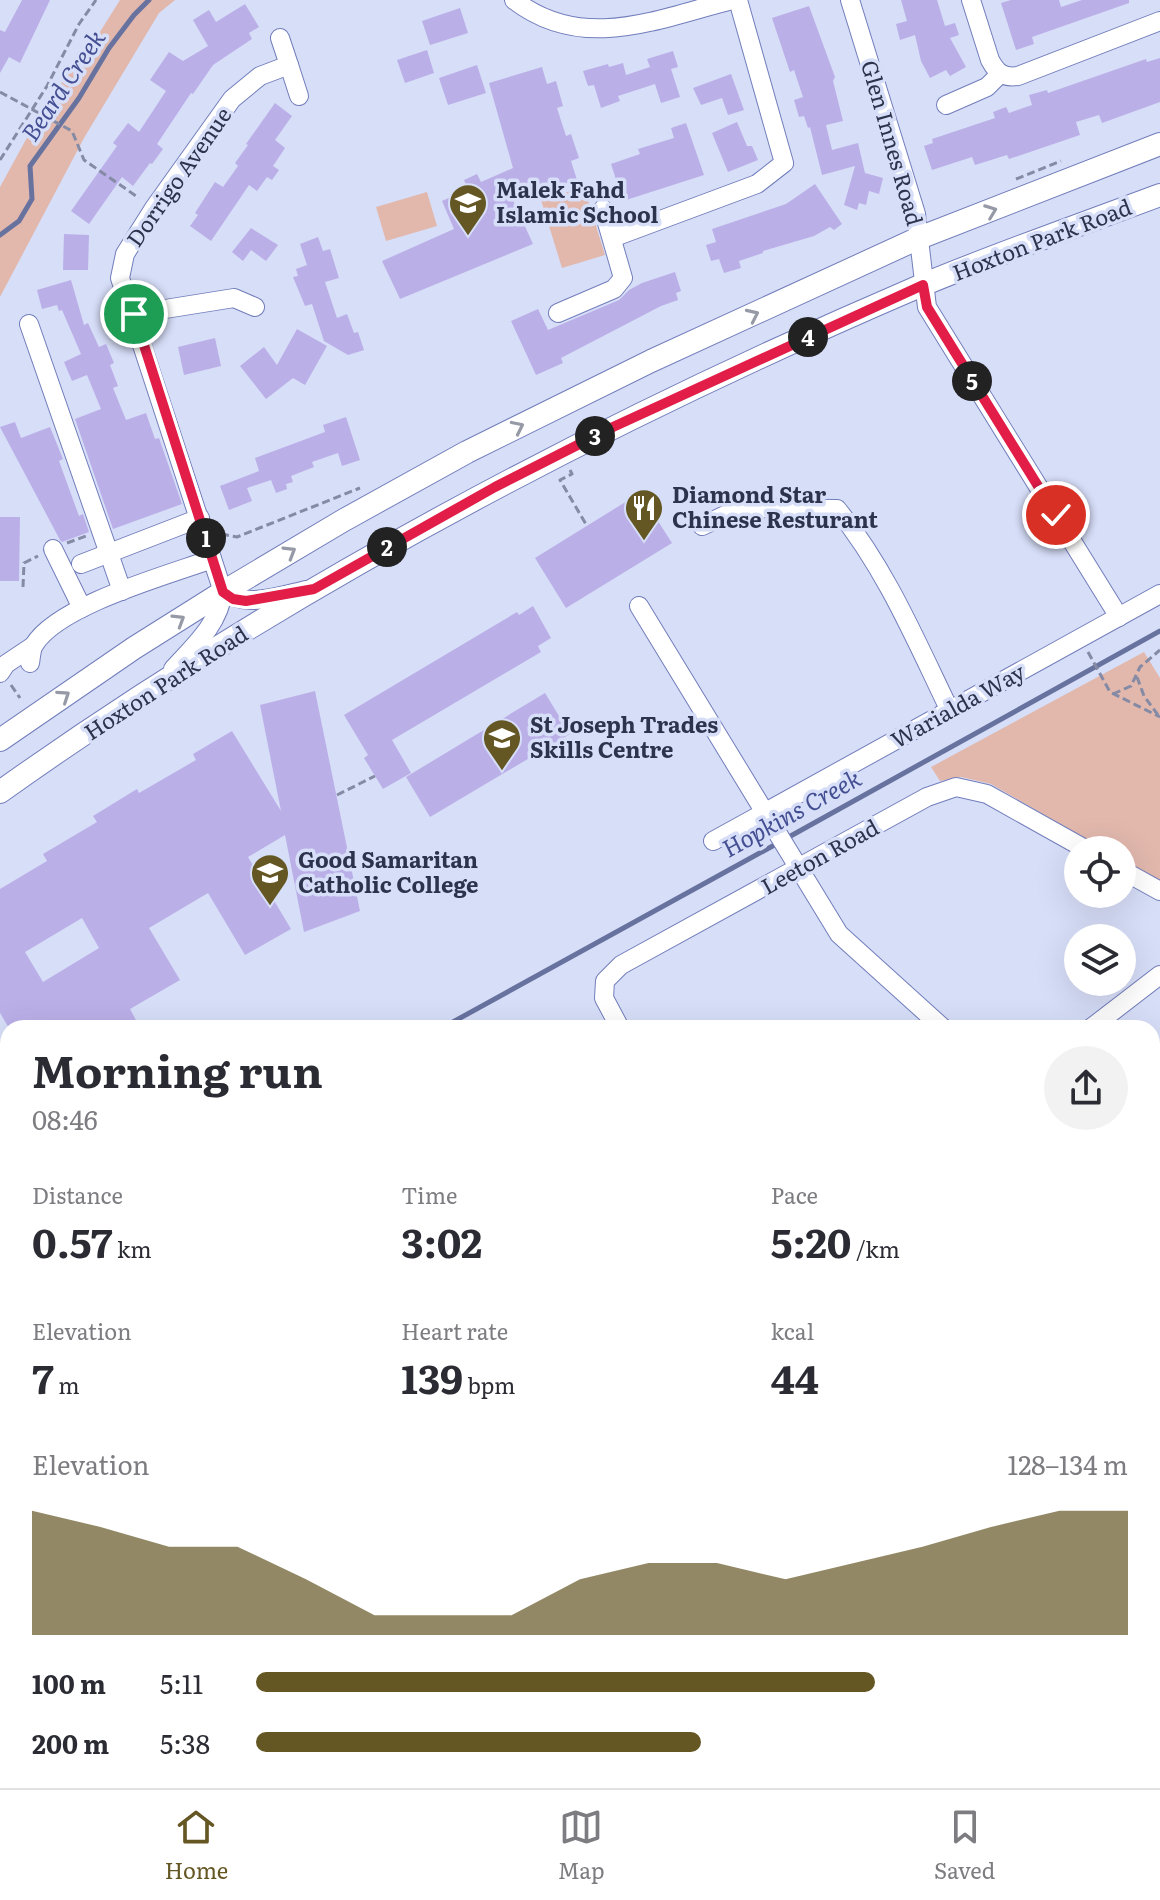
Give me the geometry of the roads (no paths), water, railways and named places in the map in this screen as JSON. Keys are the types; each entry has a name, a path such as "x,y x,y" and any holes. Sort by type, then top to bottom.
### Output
{"main road":[{"name":"Hoxton Park Road","path":"0,740 134,648 223,592 467,452 651,361 919,238 1160,144"},
{"name":"Hoxton Park Road","path":"0,792 156,688 314,589 495,487 627,420 923,285 1160,195"}],"street":[{"path":"514,0 530,13 553,24 585,29 623,28 735,0 784,163 757,184 612,238"},
{"name":"Glen Innes Road","path":"850,0 916,214 927,307 1119,617"},
{"path":"971,0 990,60 1005,77 1018,76 1160,21"},
{"path":"280,38 299,96"},
{"name":"Dorrigo Avenue","path":"223,592 120,278 125,254 232,99 260,76 289,65"},
{"path":"946,105 980,91 1000,74"},
{"path":"558,313 614,289 623,278 603,209"},
{"path":"134,314 234,298 255,307"},
{"path":"29,324 122,591"},
{"path":"702,526 740,508 837,509 898,603 950,711"},
{"path":"81,564 200,518"},
{"path":"53,549 82,608"},
{"path":"3,675 6,664 31,655 62,618 122,591 212,559"},
{"path":"156,688 215,621 223,592 233,599 246,601 314,589"},
{"name":"Warialda Way","path":"713,841 1160,594"},
{"path":"639,606 839,934 934,1020"},
{"name":"Leeton Road","path":"616,1020 604,998 605,981 621,965 927,797 956,787 987,794 1064,837"},
{"path":"1136,878 1160,891"},
{"path":"1101,1020 1160,975"}],"waterway":[{"name":"Beard Creek","path":"0,235 19,221 32,199 30,166 79,98 109,48 149,0"},
{"name":"Hopkins Creek","path":"787,838 1160,631"},
{"name":"Hopkins Creek","path":"457,1020 778,843"}],"place":[{"name":"Malek Fahd Islamic School","path":"468,237"},
{"name":"Diamond Star Chinese Resturant","path":"644,542"},
{"name":"St Joseph Trades Skills Centre","path":"502,772"},
{"name":"Good Samaritan Catholic College","path":"270,907"}]}
